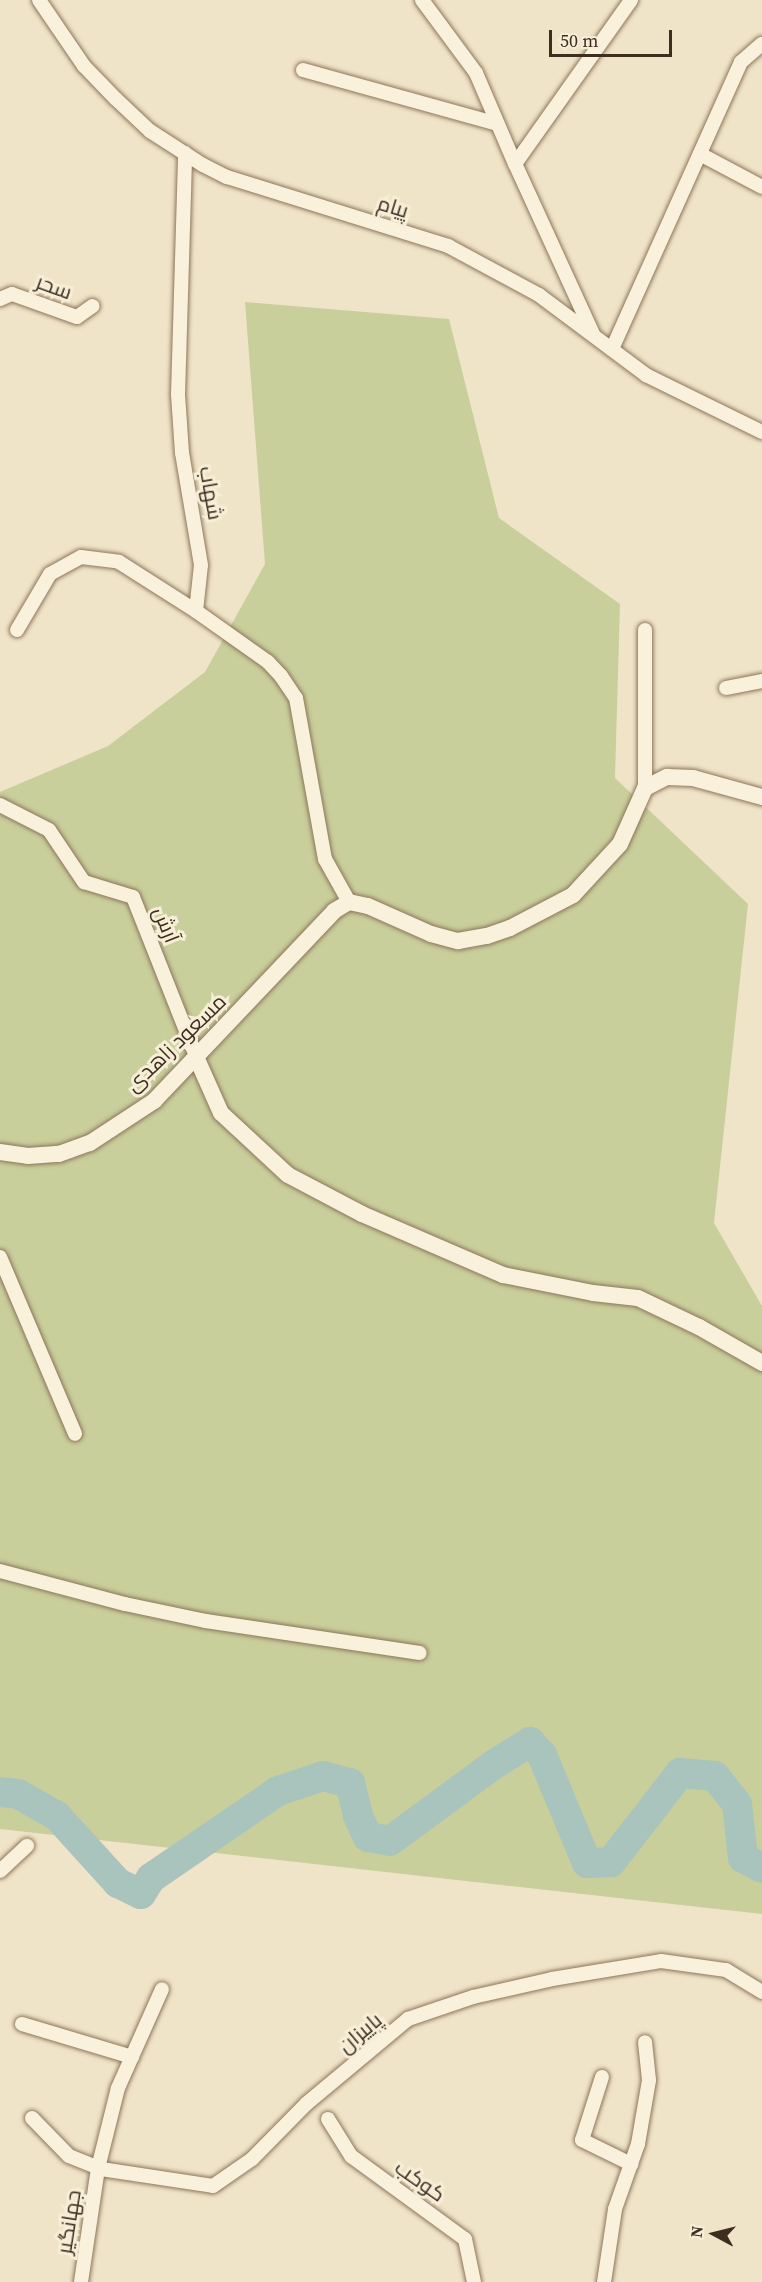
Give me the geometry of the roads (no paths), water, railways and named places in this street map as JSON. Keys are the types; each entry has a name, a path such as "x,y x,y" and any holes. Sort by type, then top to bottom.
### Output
{"street":[{"name":"پیام","path":"39,0 84,66 150,131 185,153 227,177 448,246 540,295 646,375 762,432"},
{"path":"422,0 476,73 515,164 594,335"},
{"path":"515,164 631,0"},
{"path":"612,349 741,62 762,45"},
{"path":"303,70 498,124"},
{"name":"شهاب","path":"185,153 178,395 182,453 201,565 196,611"},
{"path":"700,154 762,188"},
{"name":"سحر","path":"0,299 12,294 77,318 93,306"},
{"path":"17,630 50,574 81,557 119,562 196,611 268,662 281,675 296,698 324,859 349,902 368,906 431,934 458,941 510,928 573,895 620,844 645,788 645,630"},
{"path":"726,688 762,681"},
{"path":"645,788 667,777 693,778 762,797"},
{"name":"آرش","path":"0,805 49,830 84,882 133,897 197,1059"},
{"name":"مسعود زاهدی","path":"0,1152 28,1156 59,1154 90,1143 154,1101 197,1059 334,910 349,902"},
{"path":"197,1059 221,1113 288,1175 362,1214 503,1275 593,1293 638,1298 699,1327 762,1363"},
{"path":"0,1257 75,1434"},
{"path":"0,1571 125,1604 206,1621 420,1653"},
{"path":"0,1871 27,1846"},
{"name":"پاییزان","path":"32,2118 69,2156 98,2168 213,2186 252,2159 306,2104 408,2019 473,1997 552,1979 661,1961 726,1971 762,1992"},
{"name":"جهانگیر","path":"81,2282 98,2168 118,2088 162,1989"},
{"path":"22,2025 132,2057"},
{"path":"604,2282 615,2209 638,2145 649,2080 645,2042"},
{"path":"602,2077 582,2140 631,2164"},
{"name":"کوکب","path":"328,2118 351,2156 465,2238 474,2282"}],"waterway":[{"path":"0,1792 18,1794 57,1816 118,1883 141,1894 151,1878 278,1791 323,1776 350,1783 358,1816 368,1837 390,1841 493,1765 530,1742 542,1755 587,1863 611,1862 680,1773 715,1776 737,1804 743,1858 762,1868"}]}
